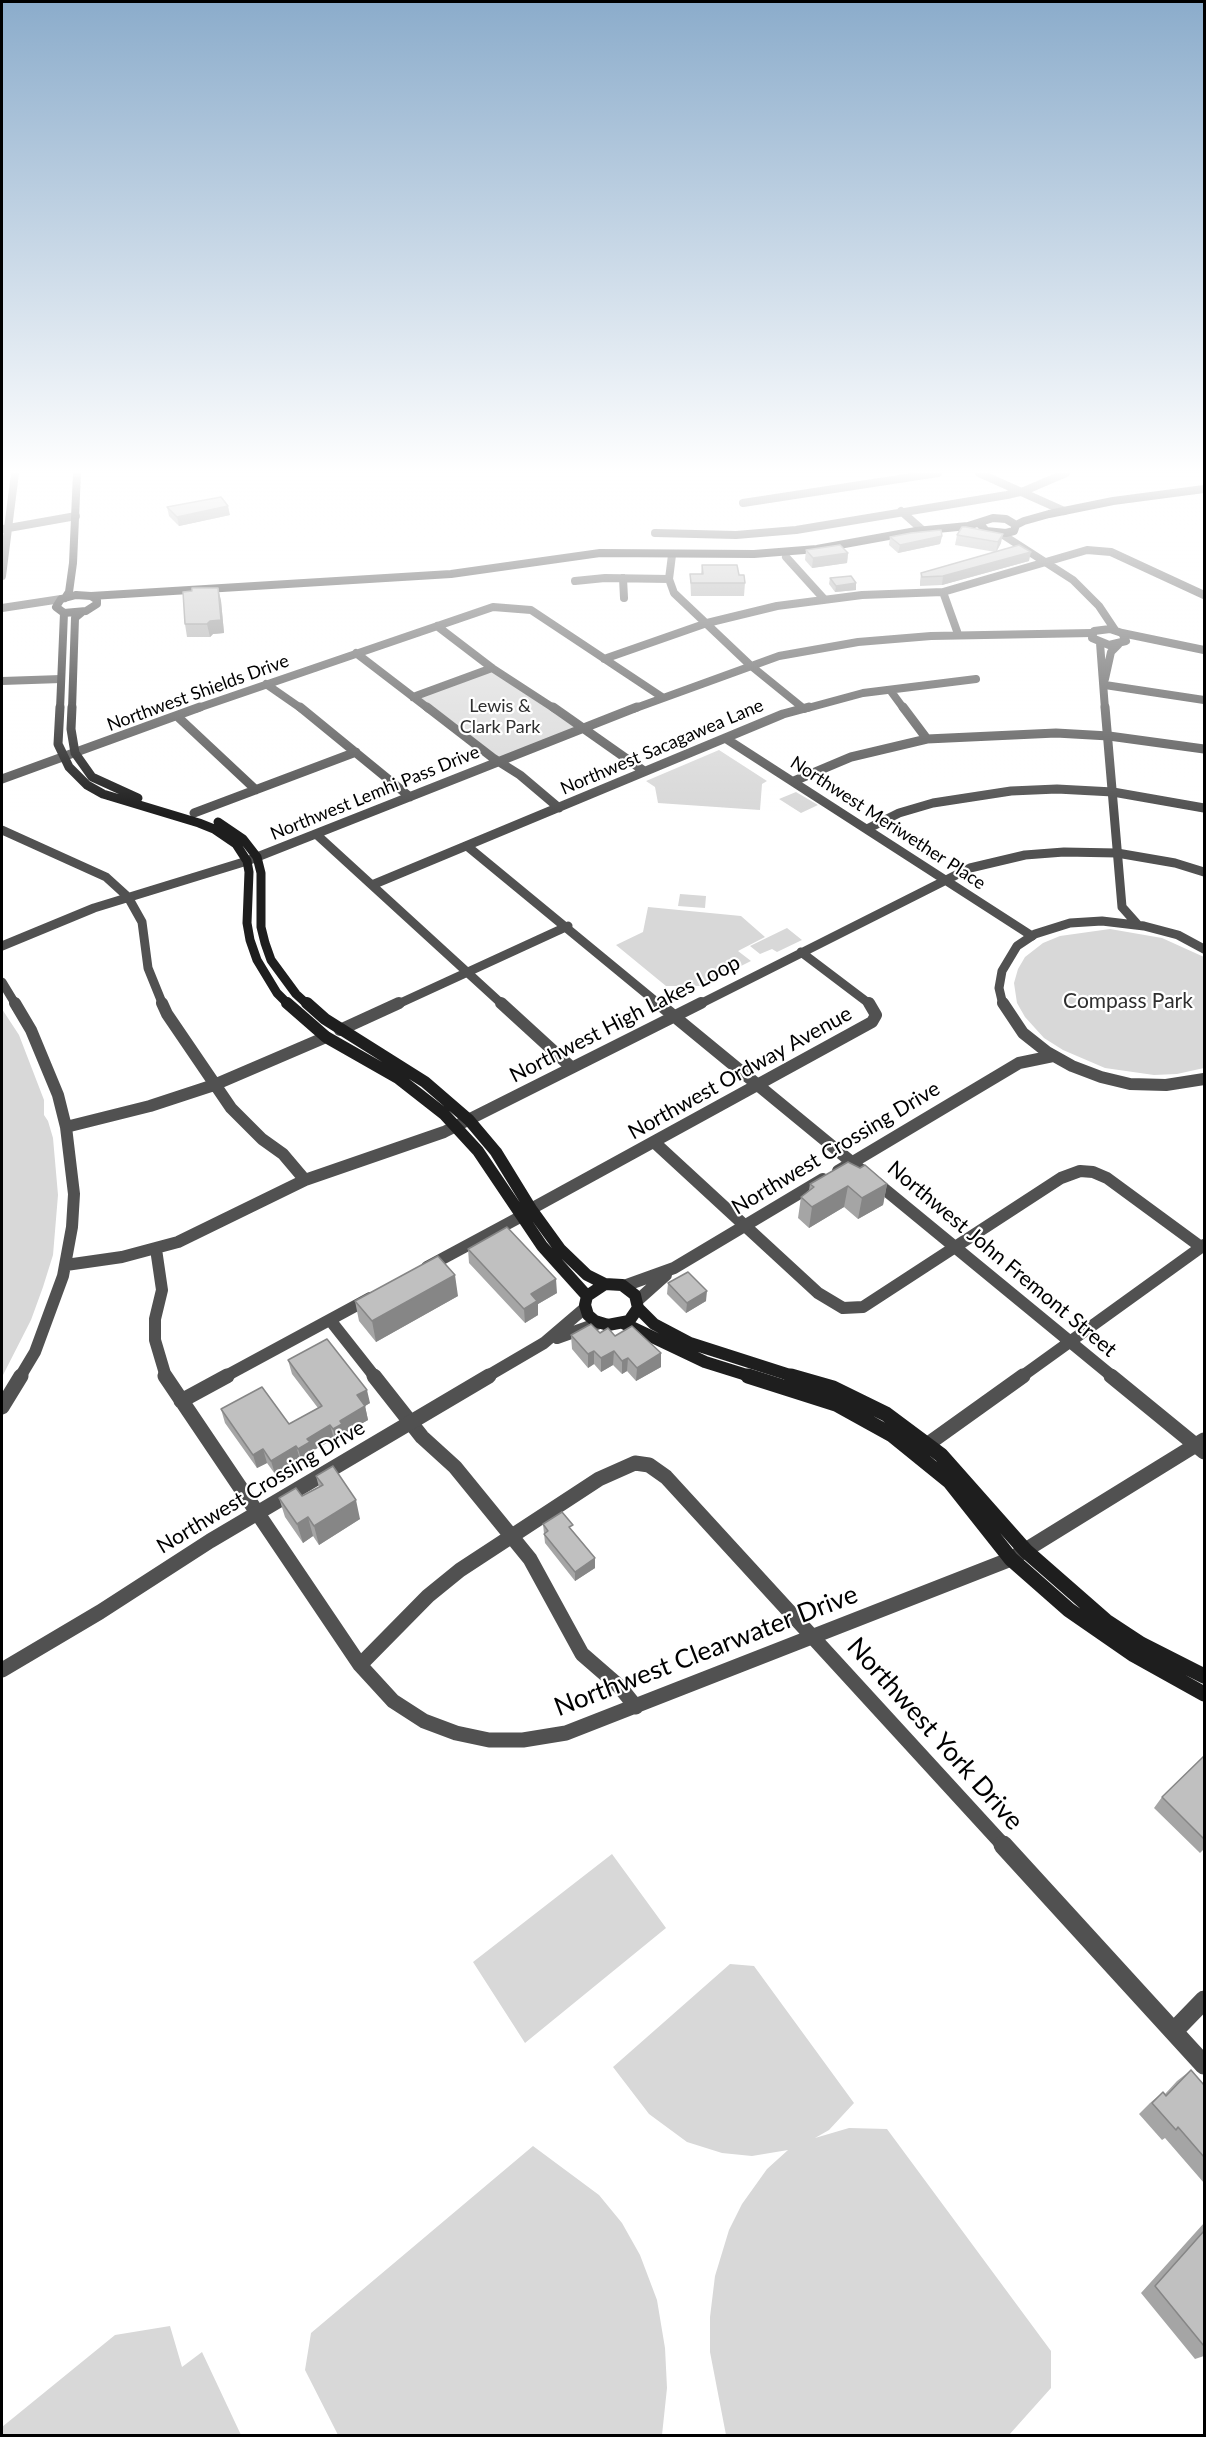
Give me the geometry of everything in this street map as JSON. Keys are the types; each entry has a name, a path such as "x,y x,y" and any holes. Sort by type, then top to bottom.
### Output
{"main road":[{"path":"70,587 69,592 56,604 60,611 61,679 58,744 63,757 78,777 103,794 214,829 236,844 247,861 249,882 247,923 257,960 277,993 326,1037 398,1078 438,1109 456,1126 526,1213 574,1264 605,1284 624,1286 633,1292 638,1304 654,1324 690,1343 747,1363 833,1388 886,1414 928,1444 954,1467 1026,1551 1106,1621 1141,1644 1204,1676"},
{"path":"76,587 77,591 82,595"},
{"path":"63,598 235,587"},
{"path":"180,590 111,600 97,604 75,618 71,729 75,753 92,777 108,786 147,801 194,813 231,829 243,839 257,857 261,873 261,927 271,960 296,994 340,1030 424,1082 469,1120 496,1152 548,1254 586,1302 589,1317 599,1323 610,1325 623,1323 633,1317 638,1304"},
{"path":"91,596 97,600 97,604"},
{"path":"60,611 81,613"},
{"path":"586,1302 594,1289 605,1284"},
{"path":"623,1323 705,1362 804,1392 874,1424 924,1459 950,1482 1011,1559 1108,1639 1204,1694"}],"street":[{"path":"623,587 624,598"},
{"path":"672,587 674,593 750,665 803,708"},
{"path":"813,587 824,599"},
{"path":"604,659 707,623 777,606 824,599 943,592 962,587"},
{"path":"1078,587 1127,639 1111,652 1105,682 1122,907 1138,925"},
{"path":"1186,587 1204,595"},
{"path":"943,592 958,634"},
{"path":"2,609 63,598"},
{"path":"1093,602 1092,606 1099,623 1096,637 1102,651 1099,665 1105,682"},
{"path":"2,609 46,607 60,611"},
{"name":"Northwest Shields Drive","path":"2,779 266,684 493,607 518,607 531,610 662,698"},
{"path":"437,626 492,668 585,728 644,771"},
{"path":"1096,637 1119,632 1155,642 1204,650"},
{"name":"Northwest Lemhi Pass Drive","path":"2,946 128,897 247,861 498,761 779,656 858,642 958,634 1096,637"},
{"path":"1096,637 1121,644 1155,642"},
{"path":"356,653 498,761 520,775 559,808"},
{"path":"413,697 492,668"},
{"path":"2,681 61,679"},
{"name":"Northwest Sacagawea Lane","path":"372,885 644,771 803,708 840,698 976,679"},
{"path":"1105,682 1204,700"},
{"path":"266,684 291,700 410,797"},
{"path":"890,690 927,739"},
{"path":"178,717 256,790"},
{"path":"794,781 851,757 927,739 1045,733 1108,736 1204,749"},
{"name":"Northwest Meriwether Place","path":"725,738 1032,936"},
{"path":"194,813 356,752"},
{"path":"867,829 899,813 971,795 1058,789 1113,792 1204,808"},
{"path":"2,830 46,852 106,877 128,897 142,922 148,968 159,1000 214,1085 246,1125 283,1154 305,1180"},
{"path":"316,834 572,1067"},
{"name":"Northwest John Fremont Street","path":"467,846 1202,1446"},
{"name":"Northwest High Lakes Loop","path":"66,1265 156,1249 202,1232 305,1180 456,1126 944,879 976,866 1025,855 1064,852 1117,854 1175,864 1204,872"},
{"path":"1108,922 1122,907"},
{"path":"1204,948 1178,935 1138,925 1108,922 1070,923 1032,936 1010,955 1002,971 999,988 1012,1019 1032,1041 1053,1056 1101,1077 1130,1084 1166,1085 1204,1078"},
{"path":"340,1030 568,927"},
{"name":"Northwest Ordway Avenue","path":"411,1276 867,1027 876,1015 875,1009 801,952"},
{"path":"2,982 44,1057 66,1127 74,1194 66,1265 35,1352 2,1407"},
{"path":"66,1127 150,1106 214,1085 326,1037"},
{"name":"Northwest Crossing Drive","path":"1019,1063 1029,1051 1032,1041"},
{"name":"Northwest Crossing Drive","path":"624,1286 674,1268 1019,1063 1053,1056"},
{"path":"654,1142 818,1293 843,1308 863,1308 1066,1175 1080,1170 1107,1178 1203,1246 928,1444"},
{"name":"Northwest Clearwater Drive","path":"156,1249 162,1290 155,1319 155,1340 159,1359 181,1401 360,1665 393,1701 424,1720 456,1733 489,1740 524,1740 566,1733 1011,1559 1202,1446"},
{"name":"Northwest Crossing Drive","path":"638,1304 674,1268"},
{"path":"181,1401 380,1293"},
{"name":"Northwest Crossing Drive","path":"544,1343 586,1302"},
{"path":"330,1320 422,1437 455,1467 512,1537 540,1575 582,1654 620,1687 636,1707"},
{"name":"Northwest Crossing Drive","path":"2,1670 257,1513 544,1343 599,1323"},
{"name":"Northwest York Drive","path":"360,1665 444,1581 618,1468 635,1463 648,1465 666,1477 1204,2065"},
{"path":"1174,2031 1204,2000"}],"green space":[{"name":"Lewis & Clark Park","path":"492,668 585,728 498,761 413,697"},
{"path":"719,750 767,781 762,784 760,810 658,803 655,787 646,781"},
{"path":"796,792 818,805 801,813 779,799"},
{"path":"680,894 706,896 705,908 678,906"},
{"path":"648,907 741,916 765,937 738,951 751,961 701,986 666,986 616,945 643,932"},
{"path":"787,928 802,940 777,952 772,949 760,954 750,946"},
{"name":"Compass Park","path":"1110,929 1162,938 1204,957 1204,1068 1177,1074 1154,1075 1105,1068 1063,1050 1044,1038 1025,1017 1017,1003 1014,983 1025,957 1043,943 1060,936"},
{"path":"2,1009 19,1035 44,1100 44,1115 53,1138 58,1195 53,1255 31,1320 2,1377"},
{"path":"612,1854 666,1928 525,2043 473,1962"},
{"path":"730,1964 754,1966 854,2103 829,2130 815,2138 849,2128 887,2129 1051,2351 1051,2388 1009,2435 726,2435 710,2352 710,2317 715,2276 729,2230 742,2204 767,2169 788,2150 752,2156 722,2153 687,2142 649,2114 613,2067"},
{"path":"533,2146 599,2195 622,2223 640,2255 657,2300 665,2348 667,2388 662,2435 338,2435 305,2370 311,2333"},
{"path":"170,2326 182,2367 202,2352 241,2435 2,2435 2,2427 115,2335"}],"building":[{"path":"192,588 218,588 221,620 210,621 207,624 185,624 183,592 192,591"},
{"path":"848,1162 860,1168 865,1165 887,1184 862,1198 848,1186 812,1207 801,1197 814,1187 810,1184"},
{"path":"507,1227 556,1279 531,1294 537,1301 524,1309 468,1249"},
{"path":"438,1256 455,1275 372,1321 355,1301"},
{"path":"688,1272 707,1291 687,1303 668,1283"},
{"path":"591,1324 600,1333 608,1328 615,1336 632,1326 661,1353 637,1368 628,1358 622,1361 614,1351 601,1358 594,1351 588,1354 571,1335"},
{"path":"327,1339 367,1390 357,1395 365,1406 340,1421 342,1424 333,1429 330,1425 307,1439 310,1442 298,1449 296,1446 271,1461 263,1449 253,1455 221,1409 262,1387 289,1424 322,1406 288,1360"},
{"path":"333,1466 356,1500 314,1526 308,1517 297,1524 279,1498 296,1488 302,1496 323,1485 316,1476"},
{"path":"562,1512 573,1525 569,1527 595,1558 575,1572 544,1534 548,1531 543,1524"},
{"path":"1204,1756 1204,1839 1162,1797"},
{"path":"1191,2070 1204,2085 1204,2157 1178,2127 1176,2130 1152,2103 1163,2092 1166,2096"},
{"path":"1204,2231 1204,2346 1155,2286"}]}
